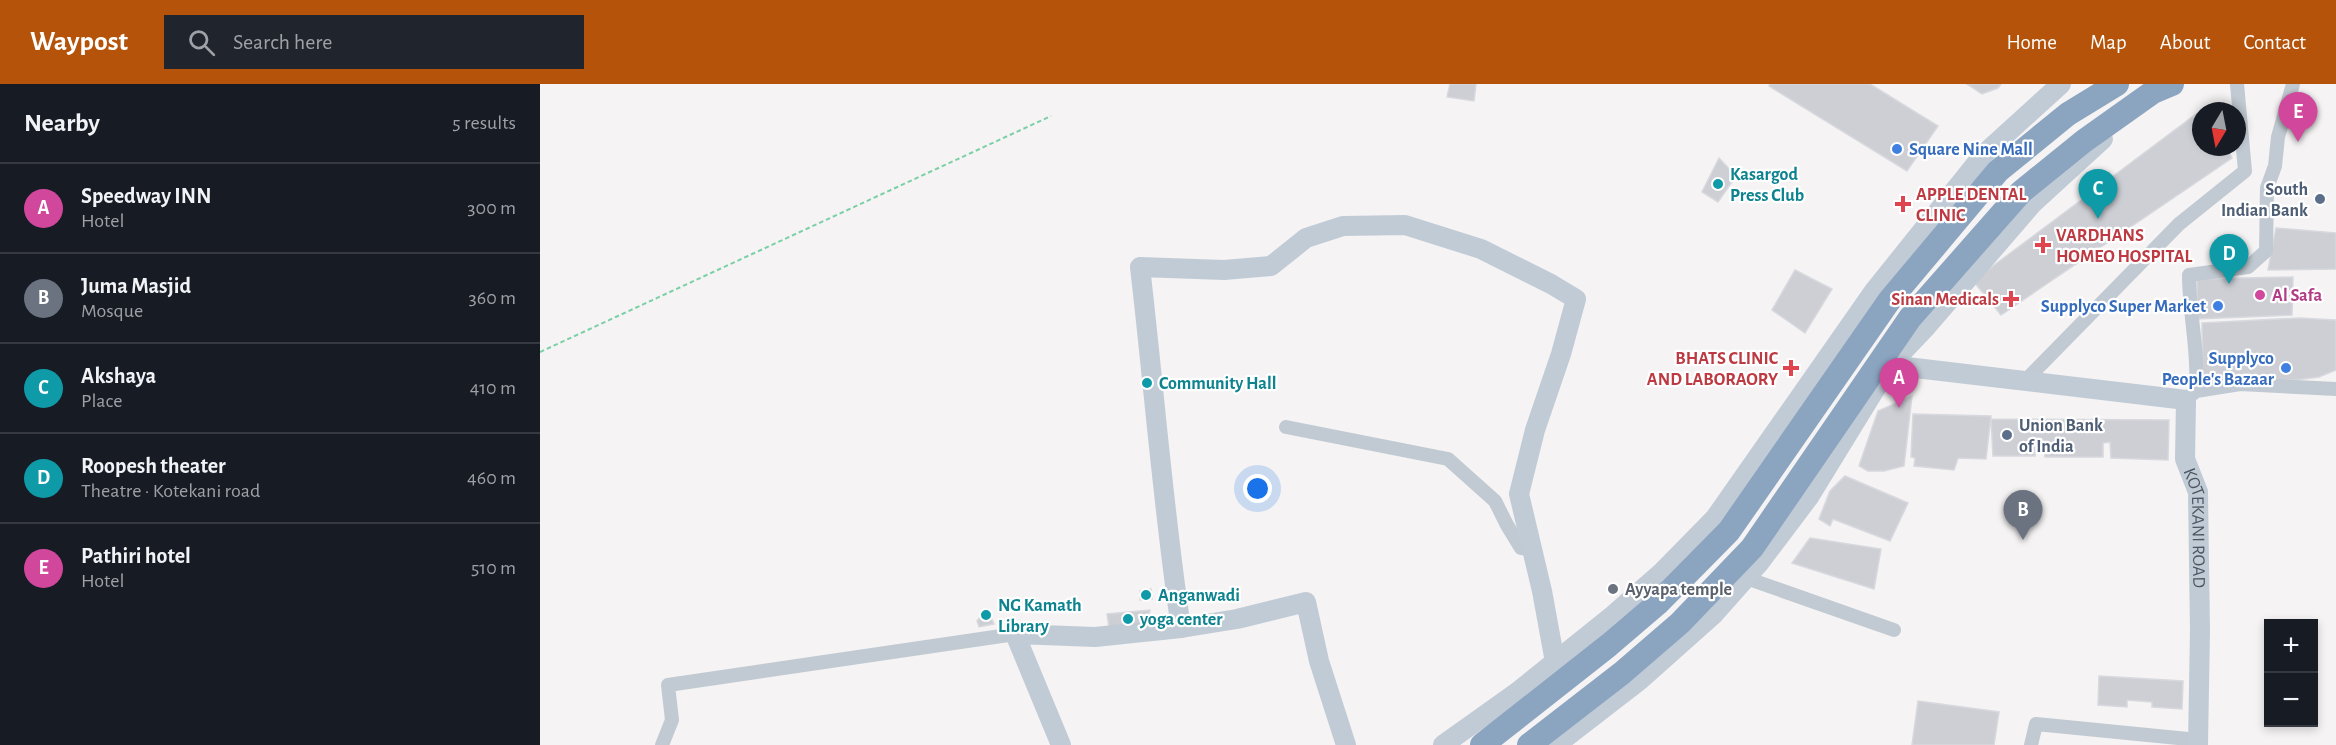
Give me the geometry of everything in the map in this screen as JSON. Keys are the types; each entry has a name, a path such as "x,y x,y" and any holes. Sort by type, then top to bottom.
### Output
{"highway":[{"path":"1482,745 1609,645 1657,604 1729,531 1888,301 1998,171 2068,114 2117,84"},
{"path":"1529,745 1622,673 1680,623 1752,548 1910,318 2021,192 2084,141 2153,92 2172,84"}],"street":[{"path":"1443,745 1516,693 1612,616 1662,572 1715,518 1881,282 1983,155 2061,84"},
{"path":"1556,745 1665,658 1713,615 1746,578 1809,497 1890,365 1927,326 2033,203 2149,97 2156,84"},
{"path":"2025,381 2179,224 2245,171 2237,84"},
{"path":"2191,396 2197,378 2189,275 2248,267 2266,251 2267,188 2275,166 2278,137 2294,84"},
{"path":"1181,628 1169,546 1156,399 1140,267 1224,270 1271,266 1306,238 1343,226 1404,225 1481,249 1576,299 1561,354 1535,430 1519,494 1542,591 1555,662"},
{"path":"1890,365 2025,381 2191,396 2240,384 2336,389"},
{"name":"KOTEKANI ROAD","path":"2191,396 2185,459 2198,492 2200,630 2198,743"},
{"path":"1286,428 1449,459 1495,501 1521,548 1531,549"},
{"path":"1746,578 1894,630"},
{"path":"663,745 672,720 668,685 1015,634 1095,637 1181,628 1237,619 1306,602 1319,661 1346,745"},
{"path":"1015,634 1061,745"},
{"path":"2031,745 2036,724 2198,743"}],"path":[{"path":"540,352 1051,116"}],"building":[{"path":"1450,84 1476,84 1474,101 1447,97"},
{"name":"Square Nine Mall","path":"1770,84 1870,84 1938,126 1907,171 1769,86"},
{"path":"1967,84 2001,84 1998,88 1982,94"},
{"path":"2192,117 2192,156 2231,156 2232,158 2001,315 1973,281"},
{"name":"Kasargod Press Club","path":"1719,158 1736,176 1718,202 1702,192"},
{"path":"2276,228 2336,233 2336,269 2268,270"},
{"path":"1795,270 1832,289 1805,333 1772,310"},
{"path":"2293,277 2292,315 2197,319 2197,279"},
{"path":"2299,318 2336,320 2336,370 2319,377 2296,380 2203,381 2202,323"},
{"path":"1912,396 1904,466 1884,471 1868,471 1859,466 1878,411"},
{"path":"1913,414 1991,416 1986,459 1958,458 1954,470 1914,466 1915,458 1911,457"},
{"path":"1991,419 2169,420 2168,460 2111,458 2110,442 2103,443 2103,457 2045,457 2043,440 2035,438 2035,456 1993,456"},
{"path":"1845,476 1908,503 1890,541 1833,519 1830,526 1819,519 1830,491"},
{"path":"1810,538 1881,549 1874,589 1792,563"},
{"name":"Anganwadi","path":"1151,589 1152,599 1140,600 1140,591"},
{"name":"NG Kamath Library","path":"987,609 994,624 979,627 977,621"},
{"name":"yoga center","path":"1150,610 1147,624 1109,627 1107,614"},
{"path":"2099,676 2183,681 2182,709 2152,707 2152,702 2127,700 2127,707 2098,705"},
{"path":"1918,701 1999,712 1994,745 1912,745"}],"place":[{"name":"Pathiri hotel","path":"2298,142"},
{"name":"Square Nine Mall","path":"1897,149"},
{"name":"Kasargod Press Club","path":"1718,184"},
{"name":"South Indian Bank","path":"2320,199"},
{"name":"APPLE DENTAL CLINIC","path":"1903,204"},
{"name":"Akshaya","path":"2098,219"},
{"name":"VARDHANS HOMEO HOSPITAL","path":"2043,245"},
{"name":"Roopesh theater","path":"2229,284"},
{"name":"Al Safa","path":"2260,295"},
{"name":"Sinan Medicals","path":"2011,299"},
{"name":"Supplyco Super Market","path":"2218,306"},
{"name":"BHATS CLINIC AND LABORAORY","path":"1791,368"},
{"name":"Supplyco People's Bazaar","path":"2286,368"},
{"name":"Community Hall","path":"1147,383"},
{"name":"Speedway INN","path":"1899,408"},
{"name":"Union Bank of India","path":"2007,435"},
{"name":"Juma Masjid","path":"2023,540"},
{"name":"Ayyapa temple","path":"1613,589"},
{"name":"Anganwadi","path":"1146,595"},
{"name":"NG Kamath Library","path":"986,615"},
{"name":"yoga center","path":"1128,619"}]}
